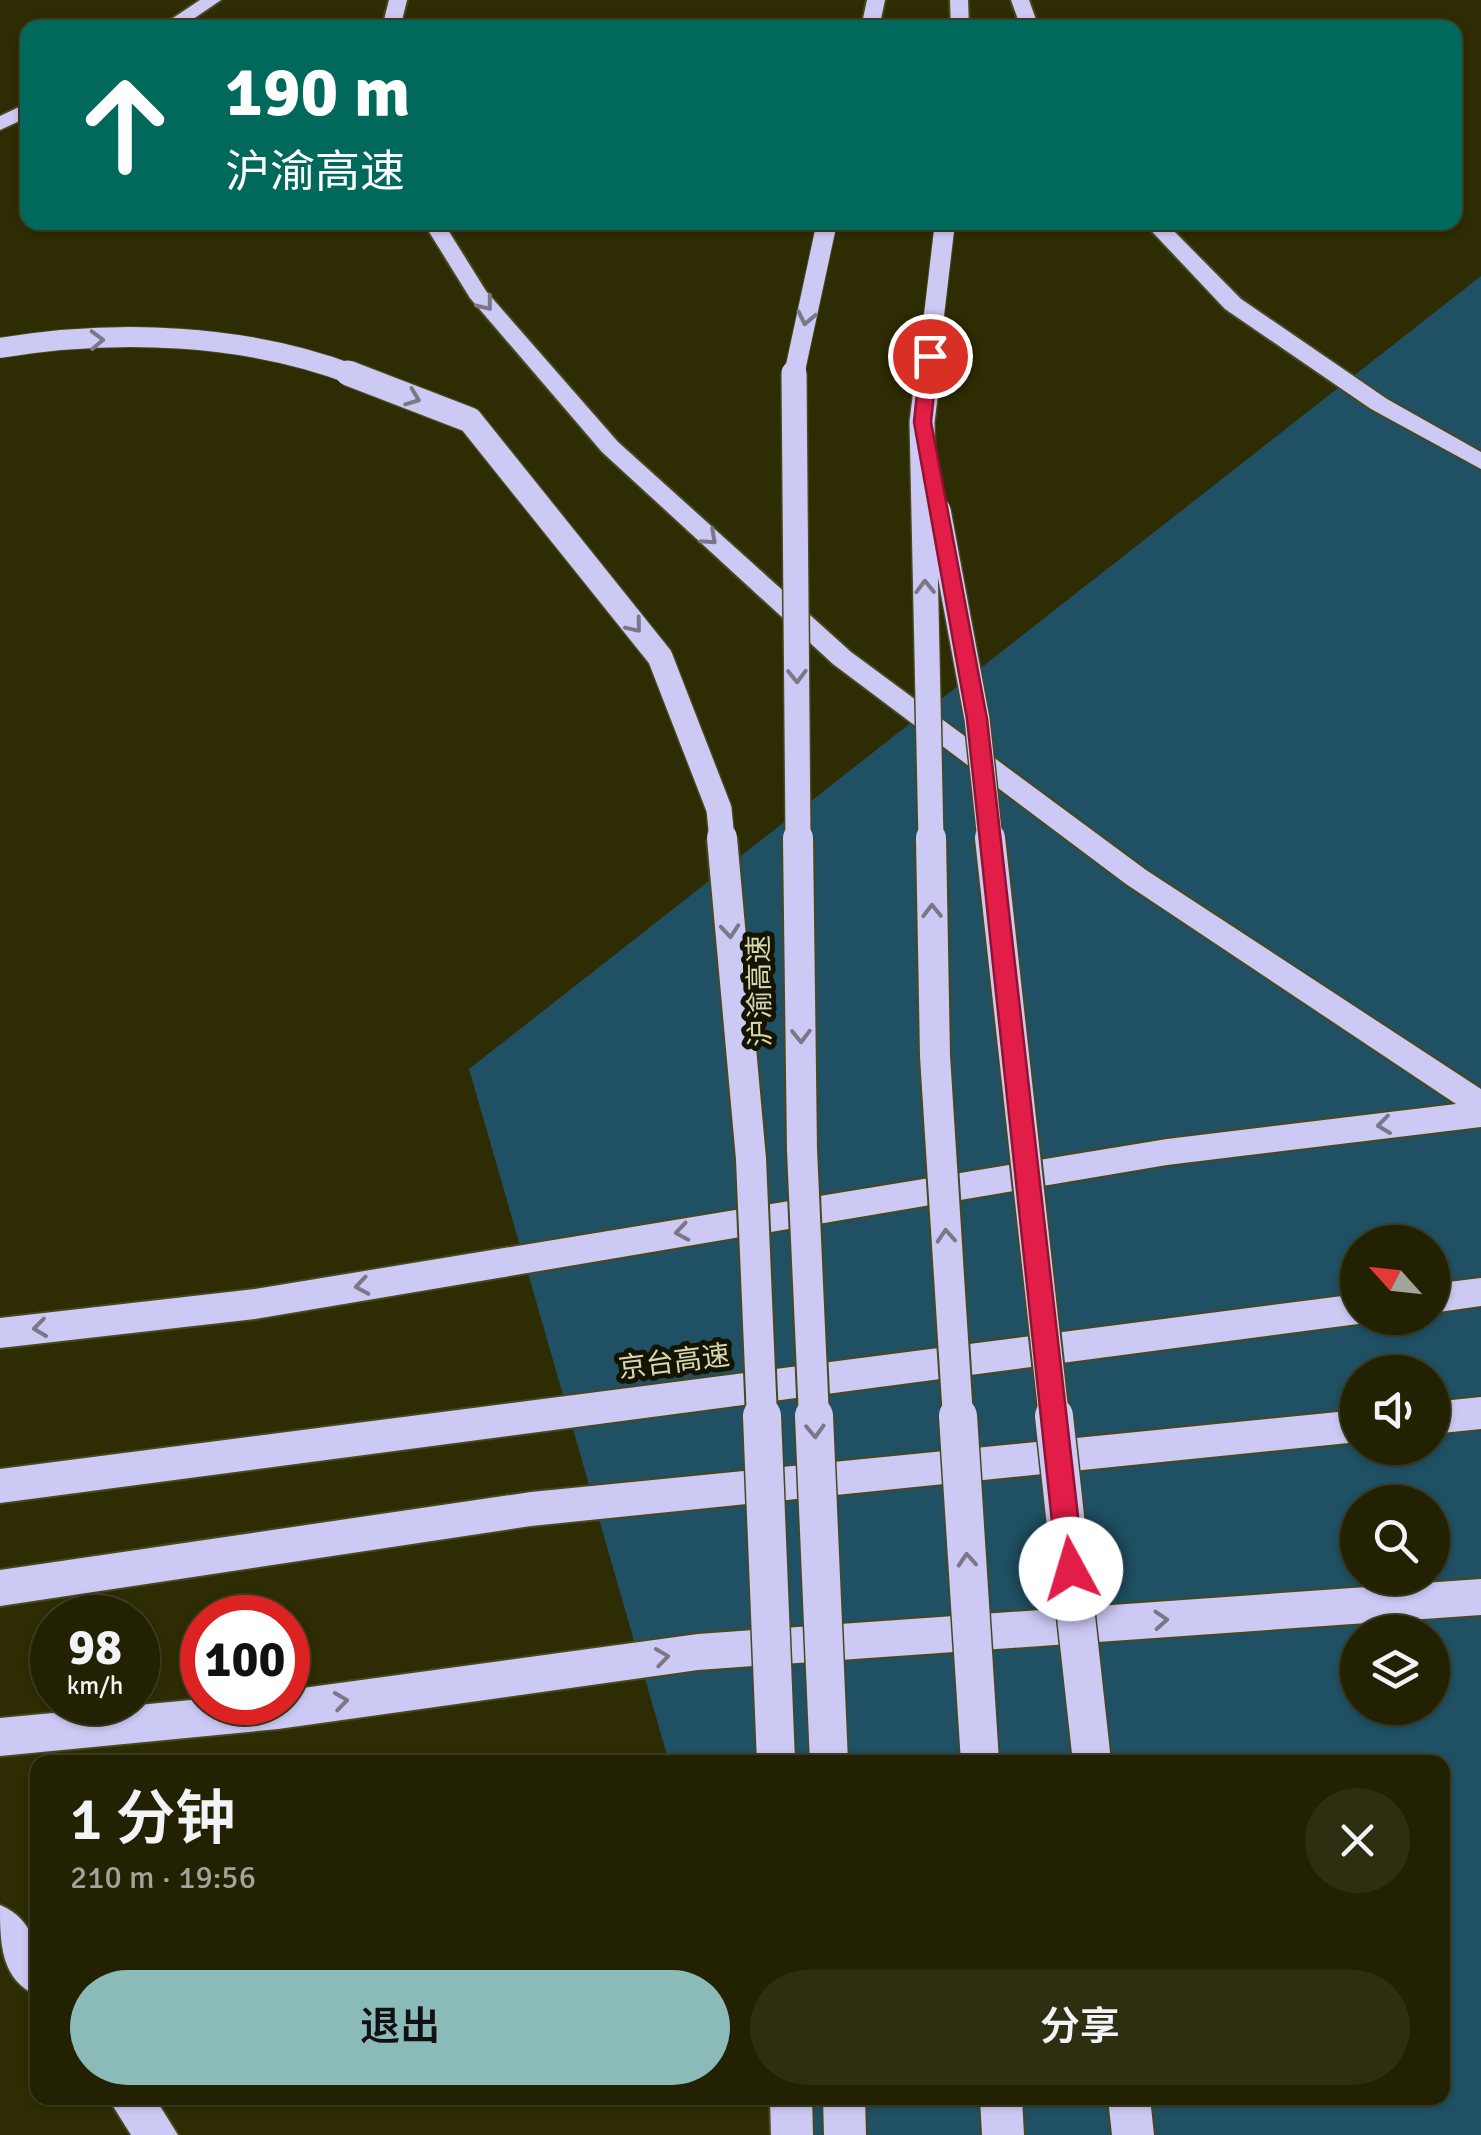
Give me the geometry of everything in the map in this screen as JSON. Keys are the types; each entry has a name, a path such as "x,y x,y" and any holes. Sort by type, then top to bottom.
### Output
{"highway":[{"path":"179,20 212,0"},
{"path":"438,230 477,294 610,447 842,658 1136,877 1481,1105"},
{"name":"沪渝高速","path":"825,230 793,379 802,1150 829,1755"},
{"path":"944,230 922,422 935,1056 980,1755"},
{"path":"1161,230 1233,304 1379,404 1481,462"},
{"path":"0,348 36,342 195,338 317,361 470,420 660,657 720,810 751,1158 776,1755"},
{"path":"922,422 977,719 1091,1755"},
{"path":"0,1333 274,1300 1166,1152 1481,1114"},
{"path":"1450,1296 1481,1292"},
{"name":"京台高速","path":"0,1486 1340,1310"},
{"path":"1450,1416 1481,1413"},
{"path":"0,1588 532,1509 1340,1428"},
{"path":"0,1737 278,1710 698,1652 1481,1597"},
{"path":"0,1926 30,1965"},
{"path":"133,2105 156,2135"},
{"path":"791,2105 792,2135"},
{"path":"844,2105 845,2135"},
{"path":"1002,2105 1004,2135"},
{"path":"1130,2105 1133,2135"}],"water":[{"path":"1481,276 1481,2135 777,2135 768,2105 1450,2105 1450,1755 667,1755 469,1069"}],"route":[{"path":"930,356 922,422 977,719 1071,1569"}]}
